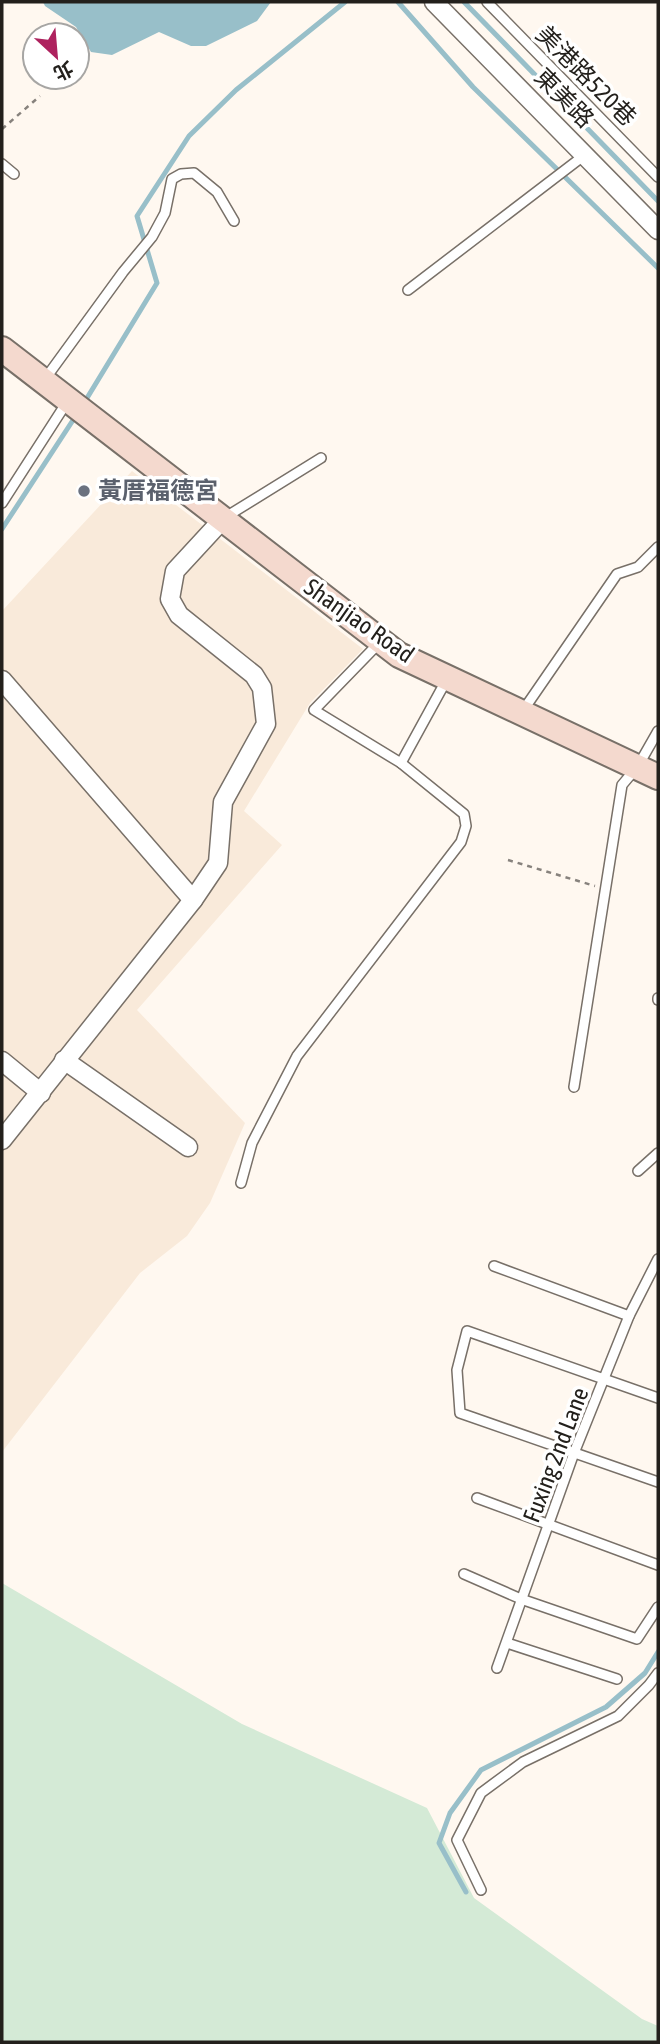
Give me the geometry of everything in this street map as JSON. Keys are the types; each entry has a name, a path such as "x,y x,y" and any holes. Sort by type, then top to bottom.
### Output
{"main road":[{"path":"2,349 68,400"},
{"name":"Shanjiao Road","path":"68,400 399,654 648,771"}],"street":[{"name":"東美路","path":"434,2 658,230"},
{"path":"2,1140 193,900 218,863 223,802 266,724 262,688 254,675 179,615 170,599 175,571 223,519"},
{"path":"2,680 193,900"},
{"path":"64,1060 188,1146"},
{"path":"2,1061 41,1093"}],"lane":[{"name":"美港路520巷","path":"487,2 658,177"},
{"path":"408,290 586,154"},
{"path":"2,164 14,174"},
{"path":"43,381 116,281 152,237 165,213 172,178 188,172 194,173 216,192 234,221"},
{"path":"2,503 68,400"},
{"path":"223,519 321,458"},
{"path":"522,712 617,574 638,567 658,547"},
{"path":"241,1183 252,1143 298,1056 461,842 466,826 464,814 401,763 314,710 382,641"},
{"path":"401,763 448,677"},
{"path":"574,1087 622,785 648,771 658,731"},
{"path":"638,1171 658,1153"},
{"name":"Fuxing 2nd Lane","path":"497,1668 574,1453 629,1316 658,1259"},
{"path":"494,1266 629,1316"},
{"path":"658,1398 467,1331 457,1370 460,1413 658,1482"},
{"path":"477,1498 658,1565"},
{"path":"464,1574 521,1599 637,1639 658,1607"},
{"path":"508,1643 617,1679"},
{"path":"481,1889 457,1840 481,1793 523,1762 618,1716 658,1673"}],"path":[{"path":"2,129 40,96"},
{"path":"508,860 606,889"}],"shaded area":[{"path":"132,471 363,649 310,703 244,811 282,845 137,1010 245,1123 210,1203 187,1236 140,1273 2,1452 2,611"}],"green space":[{"path":"2,1583 242,1724 427,1808 474,1898 642,2019 658,2026 658,2042 2,2042"}],"water":[{"path":"43,2 271,2 257,21 206,46 191,46 159,32 112,55 91,52 91,21 67,21"}],"waterway":[{"path":"84,403 157,283 137,216 189,136 236,90 345,2"},
{"path":"398,2 473,87 658,268"},
{"path":"464,2 658,201"},
{"path":"2,529 77,414"},
{"path":"466,1892 439,1843 450,1813 481,1770 606,1707 645,1673 658,1652"}],"place":[{"name":"黃厝福德宮","path":"84,491"}]}
